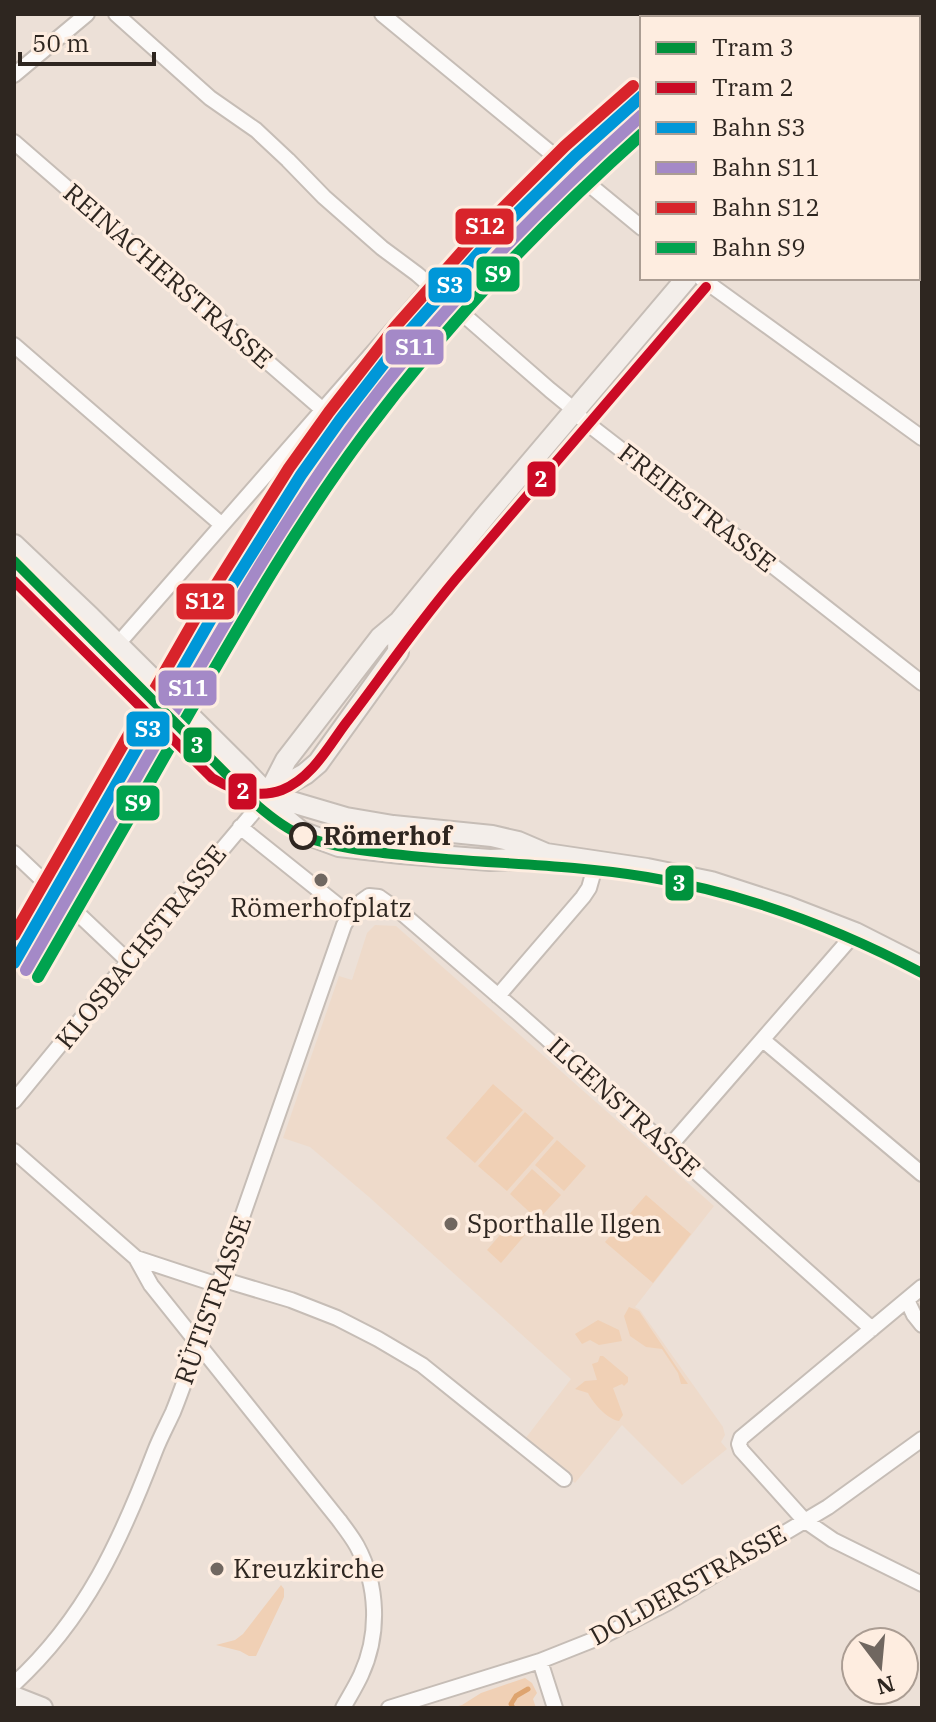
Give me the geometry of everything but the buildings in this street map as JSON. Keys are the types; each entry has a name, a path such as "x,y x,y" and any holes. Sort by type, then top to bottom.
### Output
{"main road":[{"name":"KLOSBACHSTRASSE","path":"268,795 286,760 380,638 399,622 685,280"},
{"path":"14,545 268,795 283,817 301,832 339,846 490,860 546,854"},
{"path":"268,795 346,818 492,836 518,842 546,854 597,860 711,882 855,933 922,967"},
{"path":"14,1697 42,1708"}],"street":[{"path":"14,75 87,14"},
{"name":"FREIESTRASSE","path":"116,14 210,98 256,130 370,238 431,286 574,412 922,683"},
{"path":"382,14 640,226"},
{"name":"REINACHERSTRASSE","path":"14,142 323,410"},
{"path":"704,280 922,438"},
{"path":"117,645 431,286"},
{"path":"14,345 222,525"},
{"name":"KLOSBACHSTRASSE","path":"14,1101 268,795"},
{"path":"240,827 350,915"},
{"path":"14,853 128,961"},
{"path":"498,996 583,897 589,888 597,860"},
{"name":"RÜTISTRASSE","path":"14,1684 70,1621 124,1528 198,1343 344,925 369,896"},
{"name":"ILGENSTRASSE","path":"369,896 379,897 403,914 872,1329"},
{"path":"669,1147 855,933"},
{"path":"763,1040 922,1174"},
{"path":"14,1151 136,1258 151,1285 358,1548 371,1582 375,1608 373,1633 362,1674 343,1708"},
{"path":"136,1258 291,1300 378,1339 422,1365 564,1479"},
{"path":"922,1287 741,1438 739,1444 804,1520 833,1540 922,1584"},
{"path":"907,1300 922,1325"},
{"name":"DOLDERSTRASSE","path":"389,1708 540,1661 603,1636 667,1603 828,1507 922,1439"},
{"path":"540,1661 555,1708"}],"shaded area":[{"path":"375,925 396,926 714,1206 635,1307 723,1427 725,1435 721,1442 727,1449 682,1485 622,1425 575,1483 525,1439 571,1379 310,1147 283,1138 339,976 352,980 367,933"},
{"path":"493,1084 523,1110 475,1163 446,1138"},
{"path":"525,1112 554,1138 507,1191 478,1166"},
{"path":"557,1140 586,1166 564,1191 535,1165"},
{"path":"532,1169 561,1195 538,1220 510,1194"},
{"path":"646,1195 691,1234 653,1283 605,1242"},
{"path":"511,1222 525,1235 501,1263 487,1250"},
{"path":"629,1307 639,1311 688,1384 681,1384 678,1373 662,1349 646,1347 630,1336 624,1316"},
{"path":"598,1320 619,1330 622,1341 599,1345 590,1340 582,1344 575,1334"},
{"path":"600,1356 628,1377 624,1386 613,1388 623,1415 619,1421 601,1410 588,1393 575,1389 585,1381 597,1380 592,1364 598,1362"},
{"path":"281,1585 284,1597 256,1656 216,1645 235,1640 243,1634"},
{"path":"525,1678 537,1693 533,1699 536,1708 451,1708 481,1693"}],"waterway":[{"path":"513,1708 511,1704 516,1696 528,1689"}],"tram line":[{"name":"2","path":"14,581 212,778 246,792 264,794 282,790 302,778 318,761 446,591 706,287"},
{"name":"3","path":"14,561 258,806 297,833 330,844 370,851 588,869 719,892 823,927 922,973"}],"rail line":[{"name":"S12","path":"14,935 199,612 289,468 329,412 396,326 483,228 565,146 633,86"},
{"name":"S3","path":"14,963 211,619 301,475 340,420 406,335 493,237 575,156 640,98"},
{"name":"S11","path":"26,970 237,604 280,533 350,430 416,345 488,265 563,188 640,117"},
{"name":"S9","path":"38,977 253,604 339,469 394,395 460,316 530,241 640,136"}],"place":[{"name":"Römerhof","path":"303,836"},
{"name":"Römerhofplatz","path":"321,880"},
{"name":"Sporthalle Ilgen","path":"451,1224"},
{"name":"Kreuzkirche","path":"217,1569"}]}
